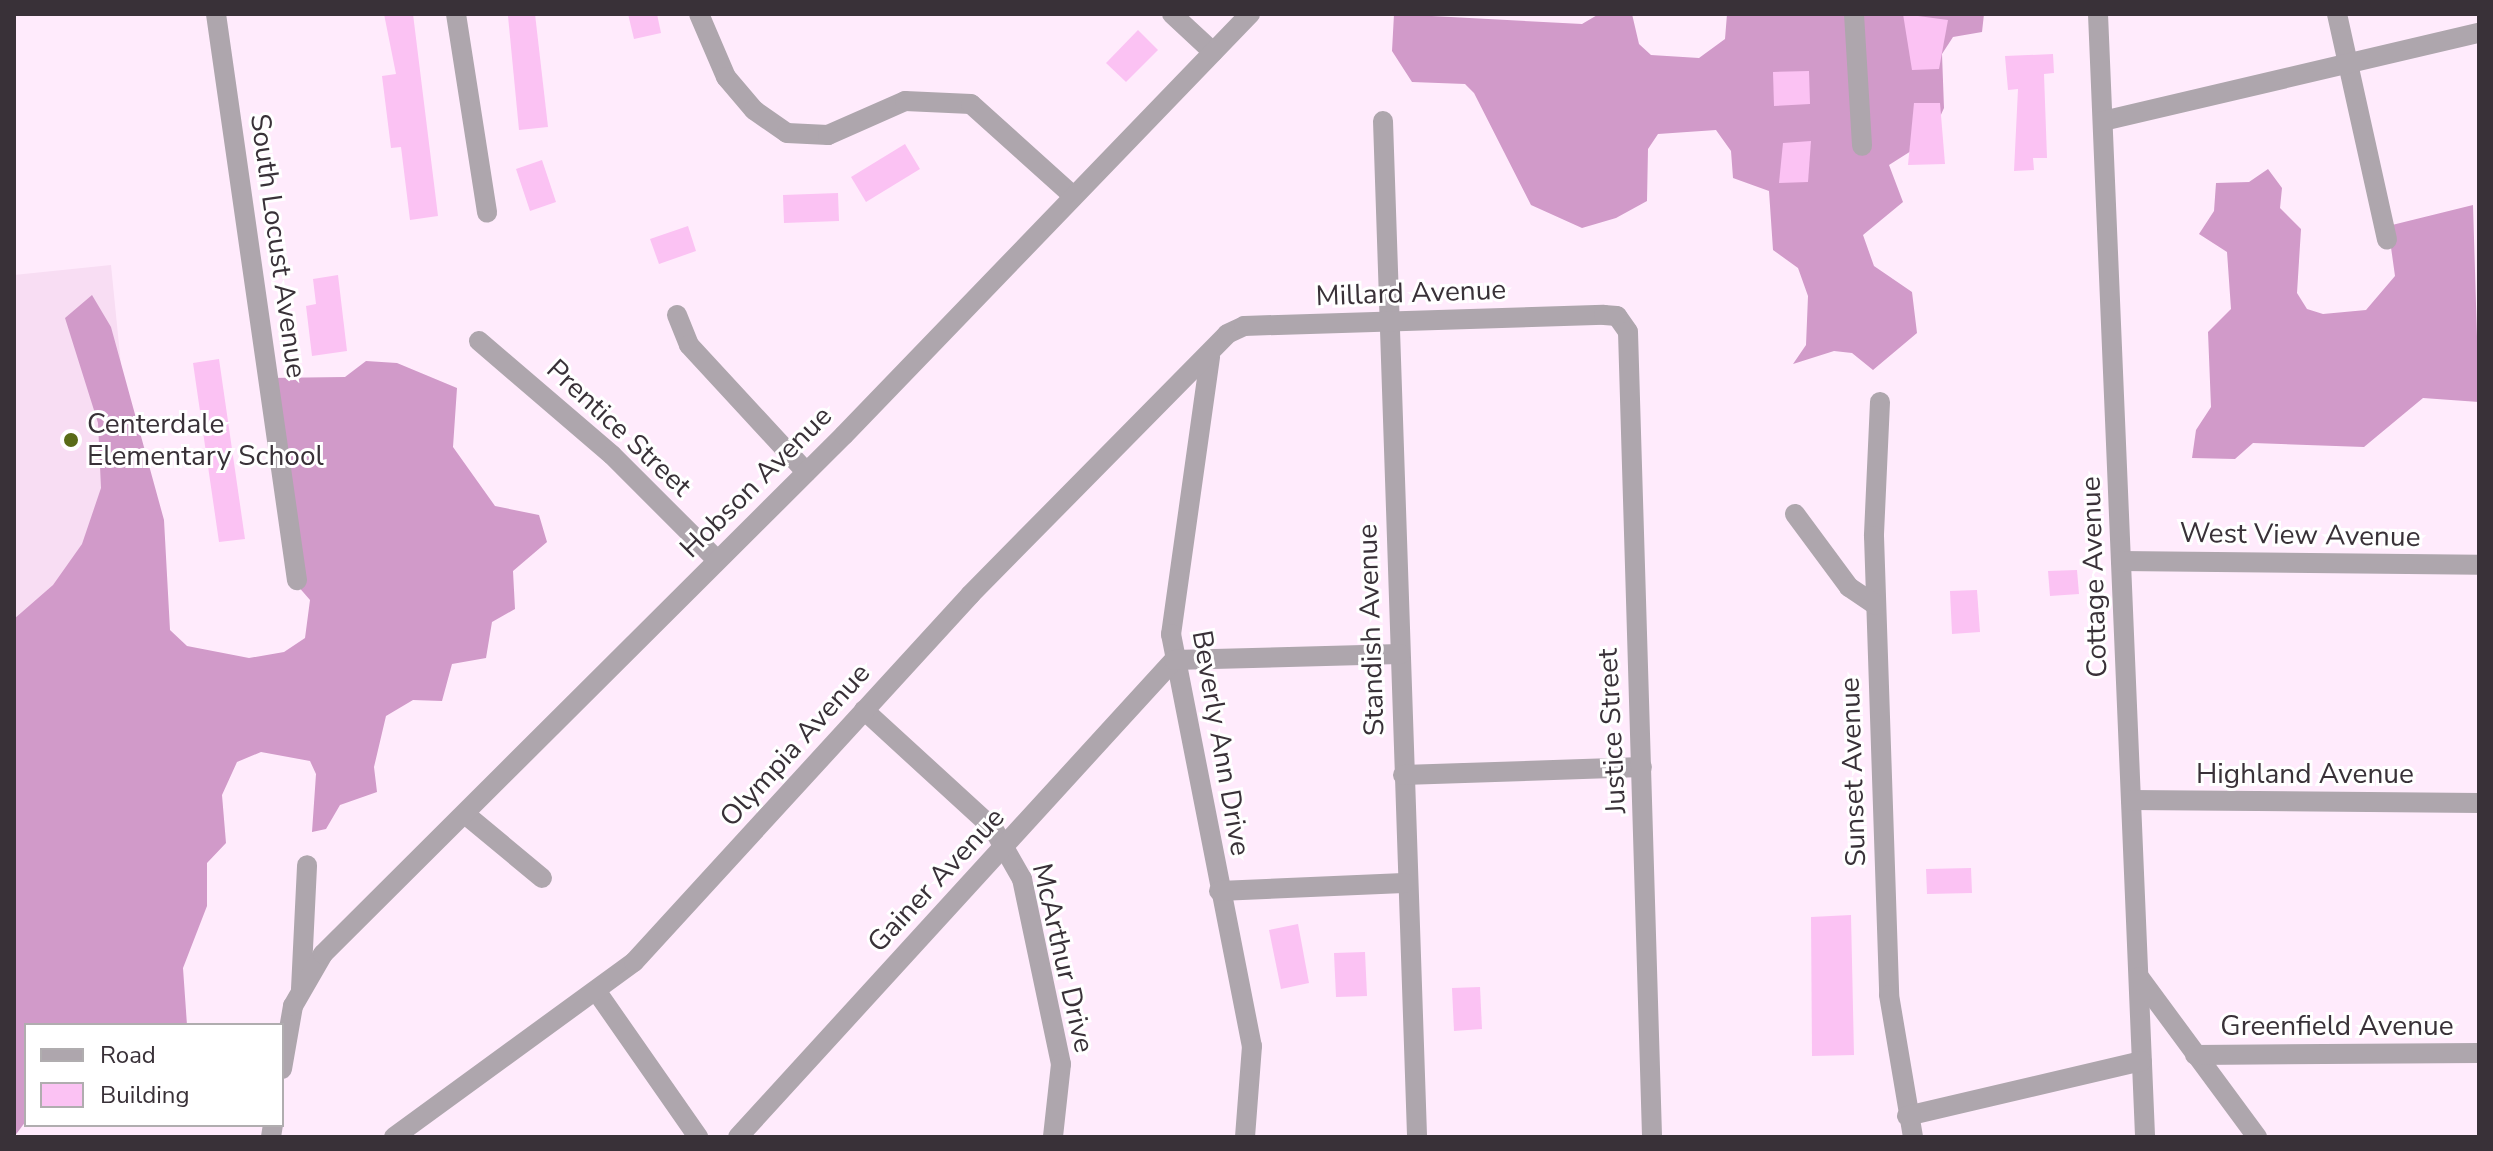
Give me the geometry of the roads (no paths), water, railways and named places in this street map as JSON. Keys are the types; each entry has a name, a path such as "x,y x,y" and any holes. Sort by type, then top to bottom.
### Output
{"street":[{"name":"South Locust Avenue","path":"216,14 297,580"},
{"path":"456,14 487,213"},
{"path":"699,14 719,68 754,110 787,133 828,135 905,101 971,104 1073,196"},
{"path":"1172,14 1213,52"},
{"name":"Hobson Avenue","path":"301,989 323,954 806,472 1250,14"},
{"path":"1854,14 1862,146"},
{"name":"Cottage Avenue","path":"2098,14 2145,1137"},
{"path":"2337,14 2387,240"},
{"path":"2103,121 2479,33"},
{"name":"Standish Avenue","path":"1383,121 1404,883 1417,1137"},
{"path":"677,315 689,345 806,472"},
{"name":"Millard Avenue","path":"1210,357 1244,326 1604,315 1624,323"},
{"name":"Justice Street","path":"1624,323 1642,767 1652,1137"},
{"name":"Prentice Street","path":"479,341 612,455 717,560"},
{"name":"Beverly Ann Drive","path":"1210,357 1171,614 1174,660 1252,1046 1245,1137"},
{"name":"Olympia Avenue","path":"394,1137 597,992 690,906 864,710 1210,357"},
{"name":"Sunset Avenue","path":"1880,402 1876,605 1889,995 1907,1116 1913,1137"},
{"path":"1795,514 1849,587 1876,605"},
{"name":"West View Avenue","path":"2121,561 2479,565"},
{"path":"1174,660 1400,654"},
{"name":"Gainer Avenue","path":"738,1137 1174,660"},
{"name":"McArthur Drive","path":"864,710 1005,846 1022,879 1060,1049 1053,1137"},
{"path":"1403,775 1642,767"},
{"name":"Highland Avenue","path":"2131,800 2479,803"},
{"path":"465,814 542,878"},
{"path":"284,1061 301,989 307,865"},
{"path":"1219,891 1404,883"},
{"path":"2139,977 2257,1137"},
{"path":"597,992 698,1137"},
{"name":"Greenfield Avenue","path":"2195,1055 2479,1053"},
{"path":"1907,1116 2142,1061"}],"place":[{"name":"Centerdale Elementary School","path":"71,440"}]}
